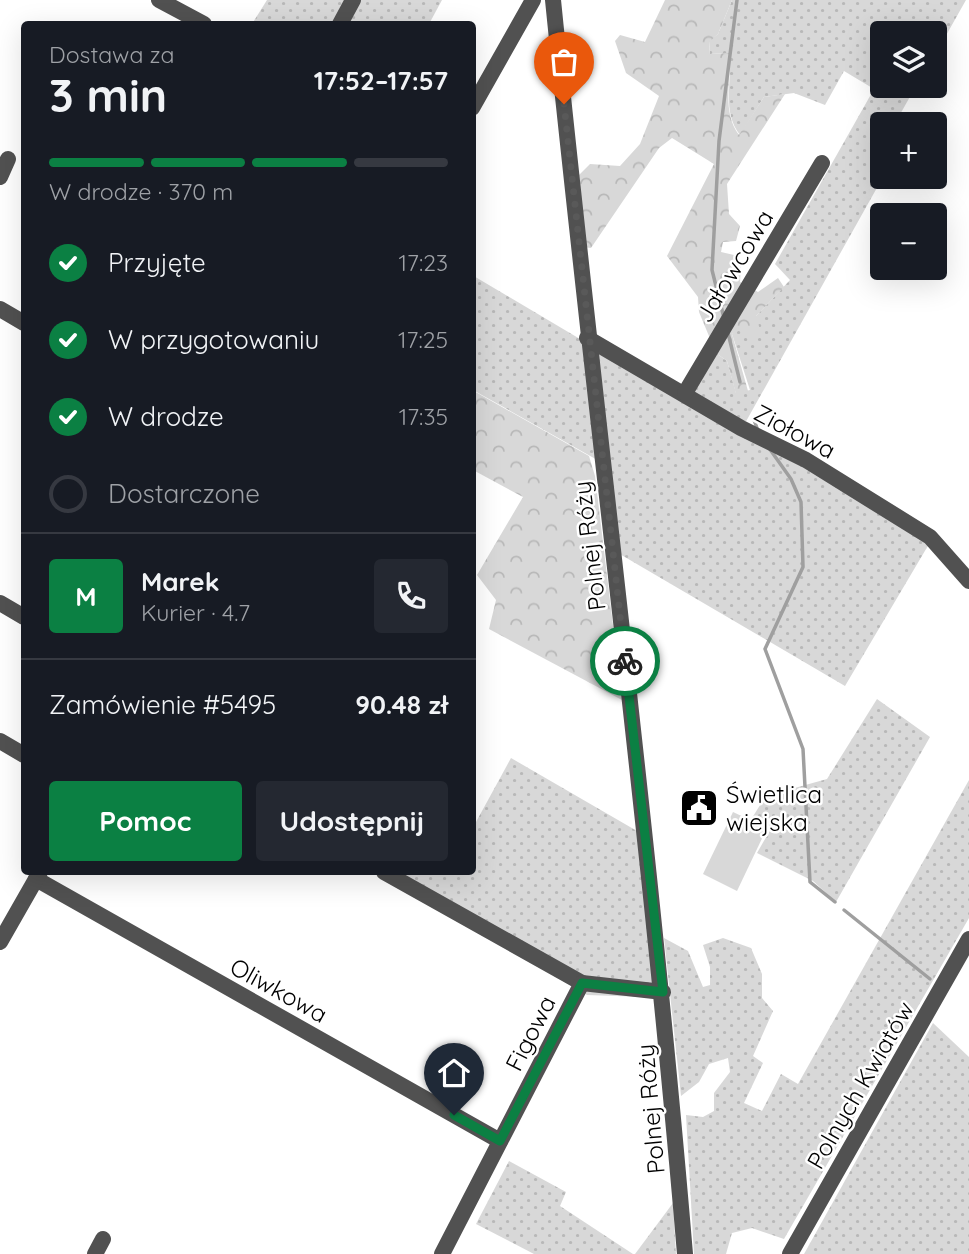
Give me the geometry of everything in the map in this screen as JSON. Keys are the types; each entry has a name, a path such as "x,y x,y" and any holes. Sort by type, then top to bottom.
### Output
{"street":[{"path":"159,0 198,21"},
{"path":"342,21 354,0"},
{"path":"476,101 533,0"},
{"name":"Polnej Róży","path":"553,0 587,338 663,992 685,1254"},
{"path":"0,177 8,159"},
{"name":"Jałowcowa","path":"685,393 822,163"},
{"path":"0,309 21,321"},
{"name":"Ziołowa","path":"587,338 741,428 806,460 930,537 969,580"},
{"path":"0,603 21,615"},
{"path":"0,741 21,753"},
{"path":"0,942 38,875"},
{"name":"Oliwkowa","path":"38,875 500,1141"},
{"path":"389,875 582,983 663,992"},
{"name":"Polnych Kwiatów","path":"790,1254 969,939"},
{"name":"Figowa","path":"442,1254 582,983"},
{"path":"95,1254 103,1239"}],"green space":[{"path":"267,0 442,0 431,21 254,21"},
{"path":"665,0 732,0 718,34 709,42 710,54 729,53 730,116 739,135 764,97 785,94 727,184 729,214 740,226 736,241 723,242 721,252 734,255 741,263 740,282 758,292 778,278 784,287 756,316 761,333 750,337 742,329 732,334 748,391 736,394 727,361 716,353 699,312 698,297 667,256 714,164 672,138 659,148 591,248 583,247 579,175 590,164 620,166 640,144 659,96 626,73 615,41 620,35 645,42"},
{"path":"732,0 966,0 947,34 947,21 870,21 870,87 844,71 825,105 794,93 764,97 740,135 734,126 729,106 729,53 710,54 709,41 718,34"},
{"path":"870,96 909,98 901,112 870,112 870,189 876,189 744,425 692,392 716,353 727,361 736,393 750,390 732,334 756,316 790,280 775,264"},
{"path":"476,277 612,358 800,462 929,544 845,686 618,553 608,466 476,392"},
{"path":"476,392 589,456 595,476 622,700 489,629 496,600 477,575 523,497 476,472"},
{"path":"877,699 930,737 836,902 813,881 757,853 772,827 752,818 770,789 791,789 827,779"},
{"path":"511,758 637,831 655,982 646,997 587,995 381,875 476,875 476,822"},
{"path":"969,780 969,918 784,1239 752,1228 732,1233 726,1254 694,1254 686,1115 703,1117 714,1111 714,1093 730,1072 728,1058 709,1064 699,1082 681,1096 664,938 688,951 703,987 710,985 710,967 703,945 723,938 751,948 762,974 762,998 773,1011 753,1056 763,1063 744,1103 762,1111 781,1074 798,1084"},
{"path":"733,812 767,828 737,891 703,874"},
{"path":"933,1023 969,1057 969,1254 804,1254"},
{"path":"509,1161 566,1192 560,1206 633,1254 534,1254 476,1224"},
{"path":"673,1203 676,1254 635,1254"}],"waterway":[{"path":"724,318 712,270 719,141 737,0"},
{"path":"728,333 740,382"},
{"path":"754,420 757,428"},
{"path":"769,448 791,479 801,502 803,567 765,649 803,749 810,882 835,902"},
{"path":"844,910 930,979"}],"way so far":[{"path":"564,104 587,338 625,661"}],"place":[{"name":"Świetlica wiejska","path":"699,808"}],"route":[{"path":"454,1115 500,1141 582,983 663,992 625,661"}]}
